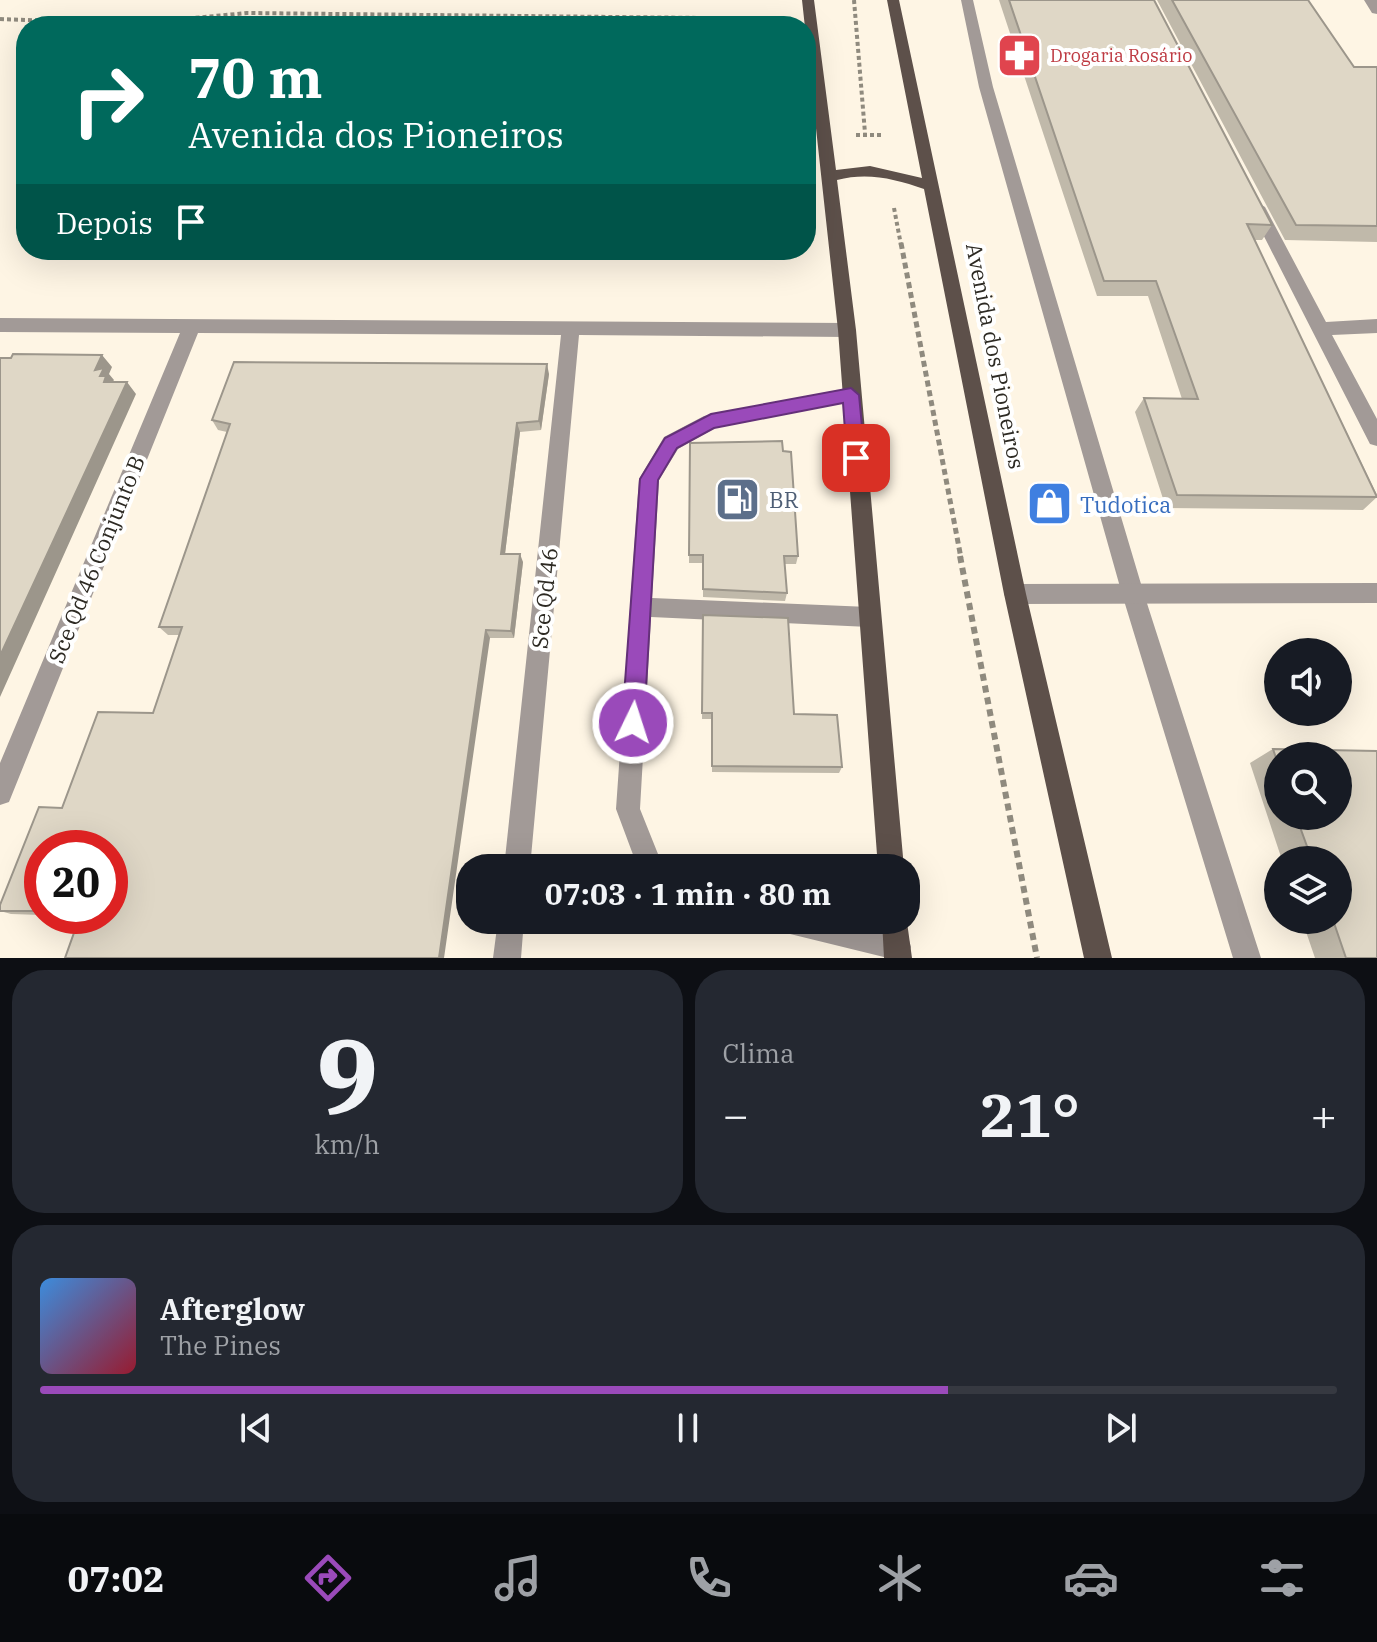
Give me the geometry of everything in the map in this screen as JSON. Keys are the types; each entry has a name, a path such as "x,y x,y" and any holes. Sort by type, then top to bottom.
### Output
{"main road":[{"name":"Avenida dos Pioneiros","path":"893,0 1015,594 1098,958"},
{"path":"816,64 847,330 890,854"},
{"path":"830,177 850,170 887,171 933,187"}],"street":[{"path":"967,0 986,87 1133,594 1247,958"},
{"path":"1370,0 1377,10"},
{"path":"1248,192 1377,438"},
{"path":"0,325 847,330"},
{"name":"Sce Qd 46 Conjunto B","path":"0,793 192,325"},
{"path":"1320,329 1377,326"},
{"name":"Sce Qd 46","path":"518,854 571,328"},
{"path":"646,854 628,809 649,479 671,443 711,421 851,395"},
{"path":"1015,594 1377,593"},
{"path":"641,607 869,617"},
{"path":"507,958 510,934"},
{"path":"834,934 898,953"}],"path":[{"path":"854,0 865,133"},
{"path":"215,16 279,13 535,16"},
{"path":"887,171 1037,958"}],"building":[{"path":"1009,0 1154,0 1272,225 1247,224 1377,497 1177,495 1144,398 1198,399 1156,281 1104,281"},
{"path":"1172,0 1308,0 1354,67 1377,67 1377,226 1296,225"},
{"path":"13,354 102,355 95,370 104,368 100,376 106,376 104,382 127,382 0,656 0,358 11,358"},
{"path":"234,362 547,364 539,421 517,423 501,554 520,554 511,631 486,630 439,958 65,958 74,934 128,934 128,830 30,830 39,807 62,808 98,712 153,713 182,627 159,627 230,424 212,420"},
{"path":"782,441 783,451 791,452 798,556 784,556 787,593 703,589 703,555 689,555 690,443"},
{"path":"703,615 788,618 794,714 837,715 842,767 712,766 712,713 702,713"},
{"path":"1352,751 1377,751 1377,958 1346,958 1338,934 1352,934 1352,846 1307,846 1301,830 1352,830"},
{"path":"24,845 24,911 0,911"}],"place":[{"name":"Drogaria Rosário","path":"1019,55"},
{"name":"BR","path":"738,499"},
{"name":"Tudotica","path":"1049,504"}],"route":[{"path":"633,723 649,479 671,443 711,421 851,395 856,458"}]}
